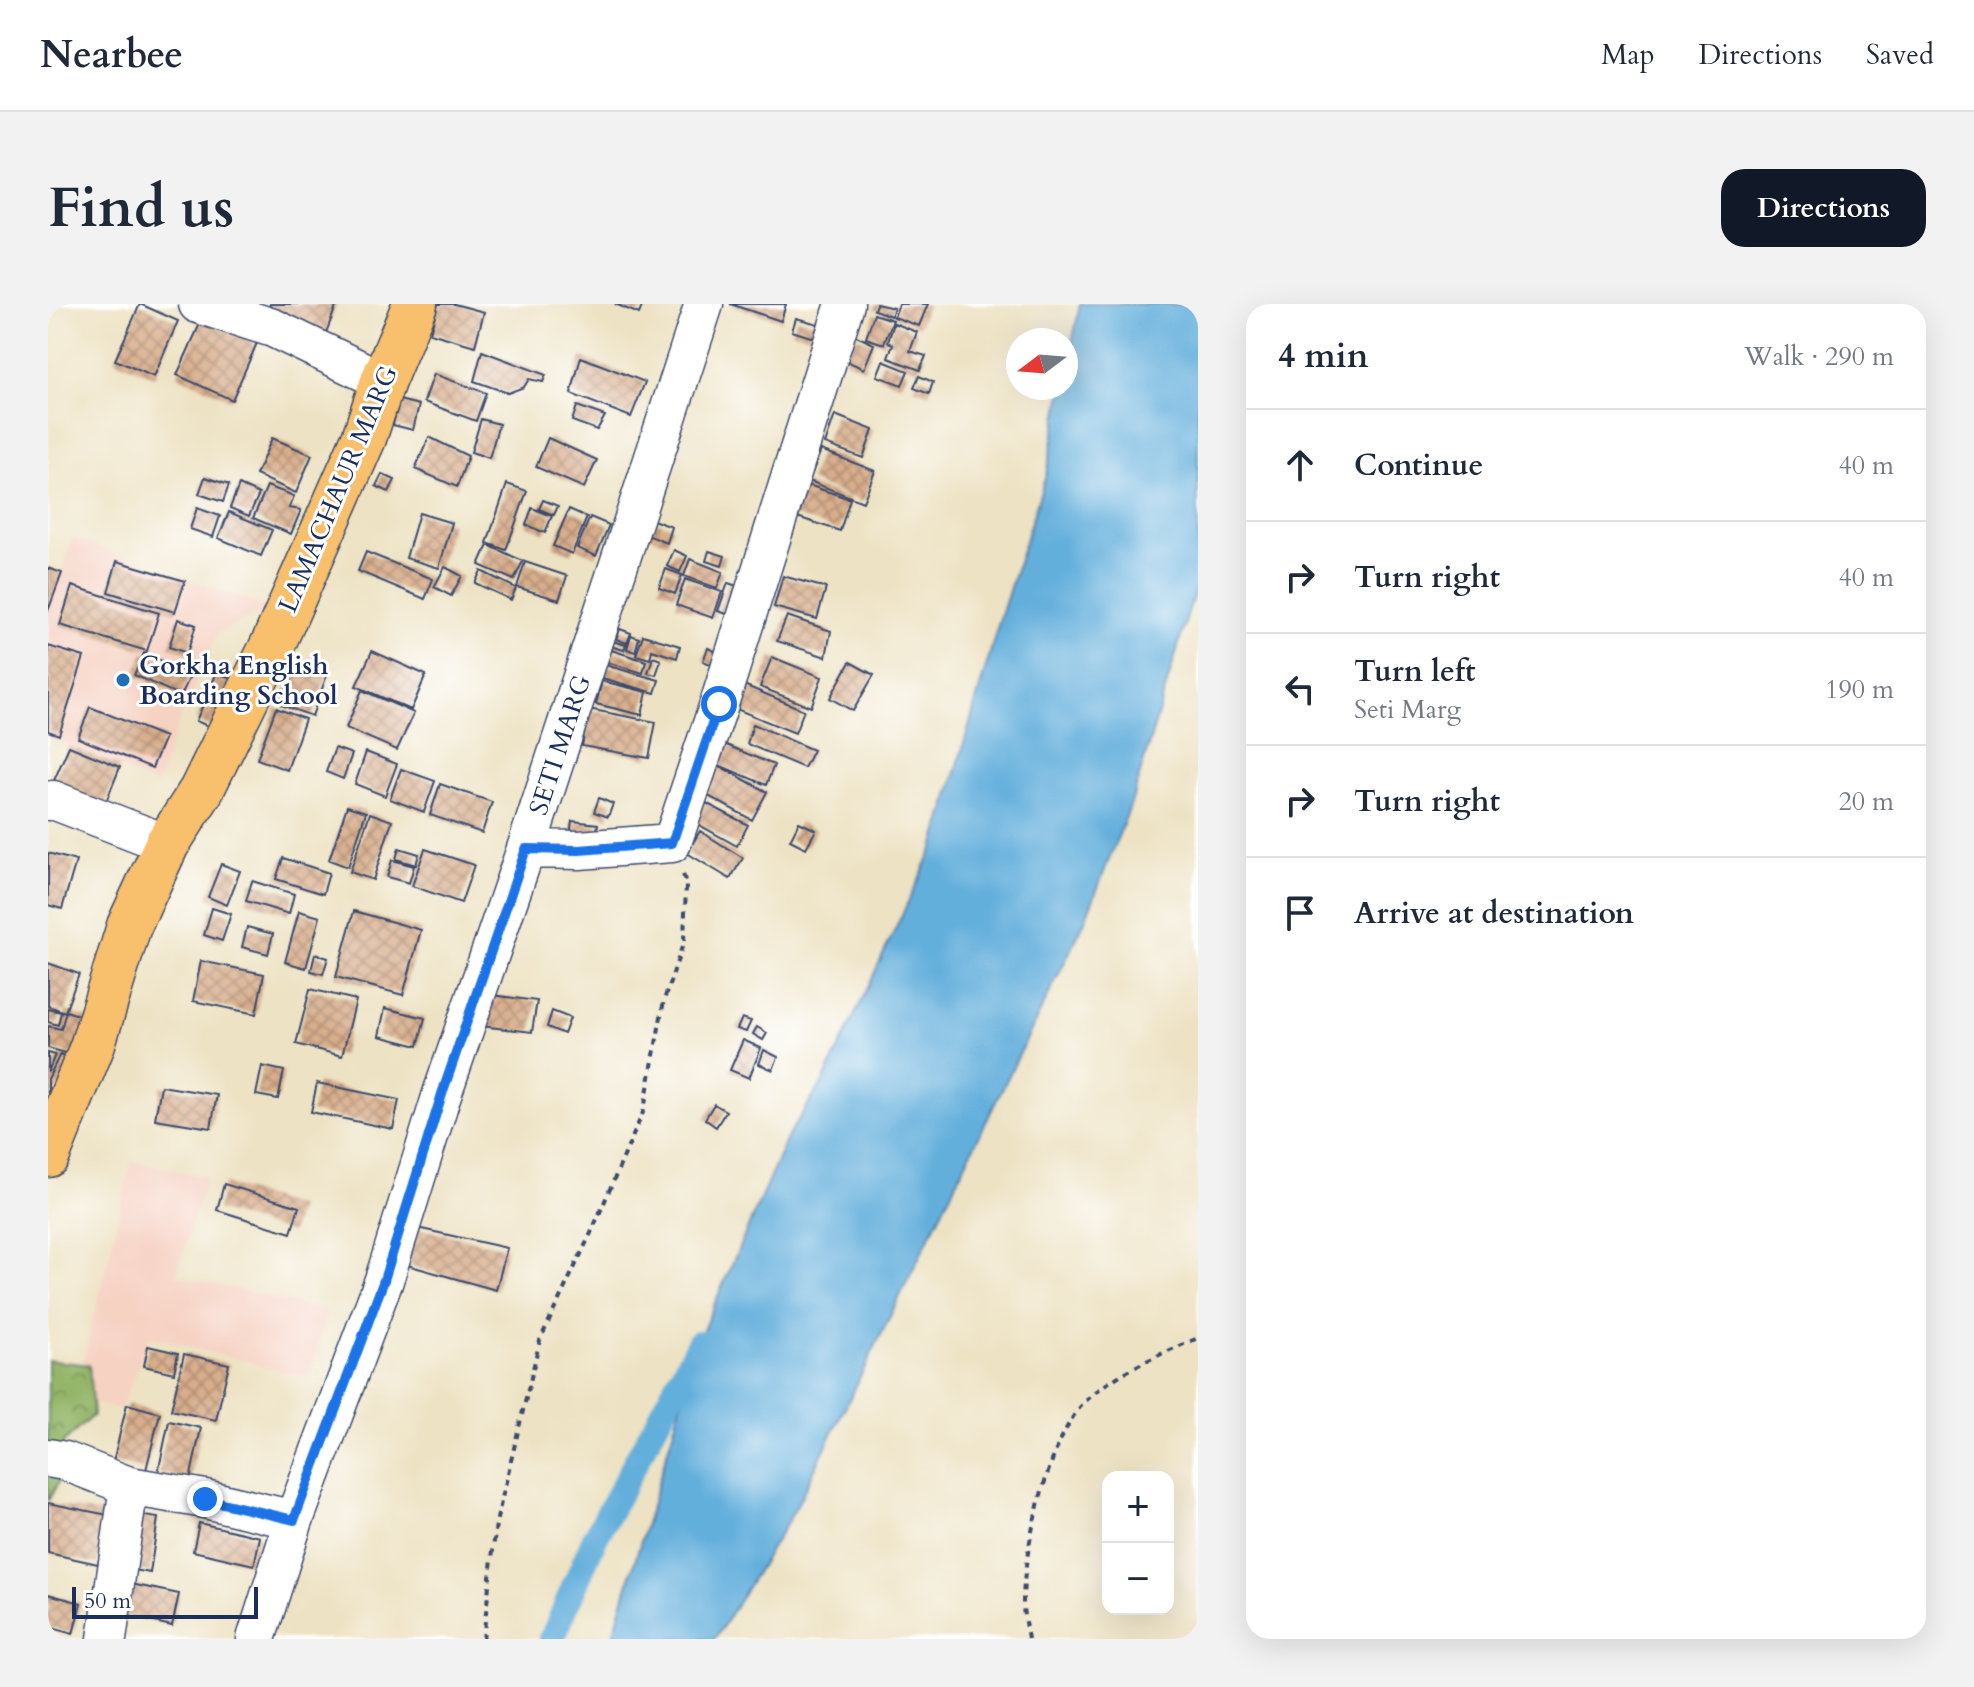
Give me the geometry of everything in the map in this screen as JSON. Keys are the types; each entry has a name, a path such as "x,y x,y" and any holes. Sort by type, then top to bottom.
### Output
{"main road":[{"name":"LAMACHAUR MARG","path":"48,1155 92,1047 129,926 167,844 201,791 274,642 364,438 383,381 415,304"}],"street":[{"path":"198,304 273,328 383,381"},
{"name":"SETI MARG","path":"256,1639 294,1520 384,1280 442,1094 526,849 704,304"},
{"path":"526,849 579,850 672,843 724,689 845,304"},
{"path":"48,801 53,800 167,844"},
{"path":"48,1458 65,1461 129,1486 205,1499 294,1520"},
{"path":"107,1639 129,1486"}],"path":[{"path":"483,1639 496,1523 540,1340 644,1110 664,1000 684,941 686,884 672,843"},
{"path":"1028,1639 1023,1605 1025,1572 1049,1469 1074,1416 1102,1388 1198,1338"}],"shaded area":[{"name":"Gorkha English Boarding School","path":"73,538 269,608 218,633 177,726 157,785 66,743 48,739 48,610"},
{"path":"132,1161 206,1177 176,1275 327,1311 309,1378 150,1336 121,1408 73,1402"}],"green space":[{"path":"48,1360 89,1365 93,1415 63,1443 61,1477 48,1501"}],"water":[{"path":"1080,304 1198,304 1198,580 1131,804 1083,925 794,1511 715,1639 612,1639 703,1330 789,1134 823,1082 935,845 998,625 1046,475 1061,400 1078,400 1078,328 1075,328"}],"building":[{"path":"140,304 178,321 154,377 115,360"},
{"path":"270,304 337,304 324,338 266,315"},
{"path":"438,304 454,304 484,312 475,346 430,333"},
{"path":"615,304 643,304 639,314"},
{"path":"730,304 786,304 781,321"},
{"path":"876,304 894,308 891,316 874,310"},
{"path":"899,304 928,304 919,326 894,317"},
{"path":"874,314 893,320 884,344 866,338"},
{"path":"796,318 818,324 814,338 792,331"},
{"path":"202,319 257,343 232,400 177,375"},
{"path":"894,323 917,332 910,351 926,356 920,370 888,358 893,344 888,342"},
{"path":"854,335 874,344 864,369 844,360"},
{"path":"482,351 546,375 543,382 529,379 524,387 508,393 474,381"},
{"path":"581,357 645,382 631,417 571,394"},
{"path":"883,361 908,371 902,385 877,376"},
{"path":"434,374 486,393 476,421 424,402"},
{"path":"919,376 933,382 929,394 914,388"},
{"path":"399,400 419,405 413,430 393,425"},
{"path":"577,406 605,416 597,430 572,421"},
{"path":"835,415 873,430 863,458 825,444"},
{"path":"481,419 499,424 489,458 471,452"},
{"path":"429,437 468,456 457,487 415,469"},
{"path":"272,438 312,455 296,493 256,475"},
{"path":"548,438 597,460 584,488 536,467"},
{"path":"821,450 875,471 863,502 809,481"},
{"path":"382,474 395,480 389,492 376,486"},
{"path":"205,477 229,485 223,502 199,494"},
{"path":"802,483 850,499 840,531 791,515"},
{"path":"507,484 527,491 506,550 487,543"},
{"path":"239,485 259,494 249,516 230,508"},
{"path":"267,486 294,496 289,508 301,510 291,534 253,518"},
{"path":"543,500 558,506 554,515 539,509"},
{"path":"197,508 220,516 213,537 190,529"},
{"path":"532,508 552,516 545,533 526,525"},
{"path":"569,509 587,517 572,554 553,546"},
{"path":"229,512 272,530 261,556 218,538"},
{"path":"419,513 452,523 439,568 406,558"},
{"path":"590,517 609,525 596,556 577,548"},
{"path":"653,520 672,527 667,543 647,535"},
{"path":"488,545 523,561 514,580 479,565"},
{"path":"674,550 687,556 680,572 667,566"},
{"path":"709,551 725,556 722,566 706,561"},
{"path":"366,552 433,579 425,599 358,571"},
{"path":"690,559 723,572 717,588 684,576"},
{"path":"117,561 185,581 175,612 108,592"},
{"path":"525,562 567,576 559,600 517,587"},
{"path":"445,567 462,576 451,596 434,587"},
{"path":"48,568 62,573 48,611"},
{"path":"666,569 682,575 675,594 659,588"},
{"path":"481,571 516,588 511,600 475,583"},
{"path":"783,576 826,588 817,619 774,607"},
{"path":"685,579 722,592 713,618 676,605"},
{"path":"728,583 740,587 730,615 718,611"},
{"path":"72,586 159,613 147,651 60,625"},
{"path":"787,616 831,631 826,657 777,641"},
{"path":"178,619 196,625 187,653 169,647"},
{"path":"620,629 631,633 627,643 616,639"},
{"path":"631,635 639,638 635,652 627,649"},
{"path":"643,635 680,646 677,658 652,650 650,659 636,655"},
{"path":"612,641 626,645 624,650 610,646"},
{"path":"48,646 84,657 59,735 48,731"},
{"path":"708,648 721,654 715,666 703,661"},
{"path":"611,650 646,661 643,673 607,662"},
{"path":"372,651 426,675 411,710 356,686"},
{"path":"144,653 191,674 181,696 134,675"},
{"path":"653,657 661,660 656,675 648,673"},
{"path":"772,657 822,677 811,707 760,687"},
{"path":"850,662 874,675 853,711 830,698"},
{"path":"297,663 327,675 312,716 281,705"},
{"path":"605,665 659,680 655,693 602,678"},
{"path":"217,672 238,682 217,730 196,721"},
{"path":"602,681 647,692 642,715 596,704"},
{"path":"739,683 804,710 795,733 729,706"},
{"path":"362,690 414,713 397,750 346,728"},
{"path":"90,707 165,737 152,768 78,738"},
{"path":"276,708 305,719 287,770 257,759"},
{"path":"588,709 656,722 649,758 582,746"},
{"path":"753,724 813,750 804,768 747,744"},
{"path":"724,744 774,765 766,785 716,764"},
{"path":"69,746 120,767 101,814 49,792"},
{"path":"335,748 352,754 343,779 326,772"},
{"path":"366,752 397,764 385,796 355,784"},
{"path":"716,764 767,792 752,820 701,792"},
{"path":"401,769 435,781 424,812 390,799"},
{"path":"440,784 492,802 482,833 430,815"},
{"path":"599,798 613,804 608,817 594,812"},
{"path":"704,802 748,825 737,846 694,822"},
{"path":"347,806 366,812 348,867 329,860"},
{"path":"370,813 392,821 373,880 350,872"},
{"path":"572,821 598,824 596,838 570,835"},
{"path":"799,822 816,830 806,848 790,840"},
{"path":"700,831 743,858 730,879 687,853"},
{"path":"399,848 419,854 416,865 396,859"},
{"path":"425,849 474,865 461,903 412,886"},
{"path":"48,853 76,861 62,909 48,905"},
{"path":"283,858 329,873 323,894 276,879"},
{"path":"392,860 414,866 409,883 387,877"},
{"path":"221,864 240,871 227,905 208,897"},
{"path":"252,881 294,894 289,914 246,901"},
{"path":"212,908 231,914 222,941 204,935"},
{"path":"299,911 320,917 306,968 285,962"},
{"path":"354,911 421,930 403,995 336,977"},
{"path":"247,927 273,934 268,954 242,947"},
{"path":"315,954 328,958 323,974 311,971"},
{"path":"201,961 264,974 256,1014 193,1001"},
{"path":"48,963 79,974 65,1012 48,1006"},
{"path":"310,989 356,1000 342,1056 296,1044"},
{"path":"484,994 537,1001 532,1032 481,1026"},
{"path":"385,1008 425,1018 418,1046 379,1036"},
{"path":"48,1009 61,1012 58,1025 48,1022"},
{"path":"66,1011 90,1019 79,1057 48,1048 48,1026 61,1029"},
{"path":"552,1011 570,1018 564,1034 547,1027"},
{"path":"742,1018 751,1021 746,1032 737,1029"},
{"path":"757,1027 767,1033 763,1040 753,1034"},
{"path":"743,1040 761,1048 749,1078 730,1070"},
{"path":"764,1050 778,1057 773,1070 759,1064"},
{"path":"48,1053 55,1055 48,1072"},
{"path":"60,1054 78,1062 48,1102 48,1079"},
{"path":"262,1066 284,1071 278,1099 256,1095"},
{"path":"317,1083 399,1100 393,1129 311,1112"},
{"path":"161,1086 217,1095 211,1128 155,1119"},
{"path":"714,1104 726,1111 716,1127 705,1119"},
{"path":"224,1184 299,1207 291,1233 217,1210"},
{"path":"408,1226 507,1248 496,1290 400,1263"},
{"path":"148,1346 178,1353 174,1373 144,1366"},
{"path":"184,1354 229,1364 216,1420 171,1410"},
{"path":"127,1404 160,1413 146,1470 113,1462"},
{"path":"169,1421 201,1428 190,1480 158,1473"},
{"path":"48,1503 108,1515 98,1564 48,1553"},
{"path":"138,1515 158,1518 150,1573 129,1569"},
{"path":"199,1523 260,1537 254,1565 193,1551"},
{"path":"131,1584 179,1594 172,1626 124,1615"},
{"path":"48,1594 81,1603 73,1634 48,1627"}],"waterway":[{"path":"552,1639 594,1540 699,1343"}],"place":[{"name":"Gorkha English Boarding School","path":"123,680"}],"route":[{"path":"205,1499 294,1520 384,1280 442,1094 526,849 579,850 672,843 719,704"}]}
